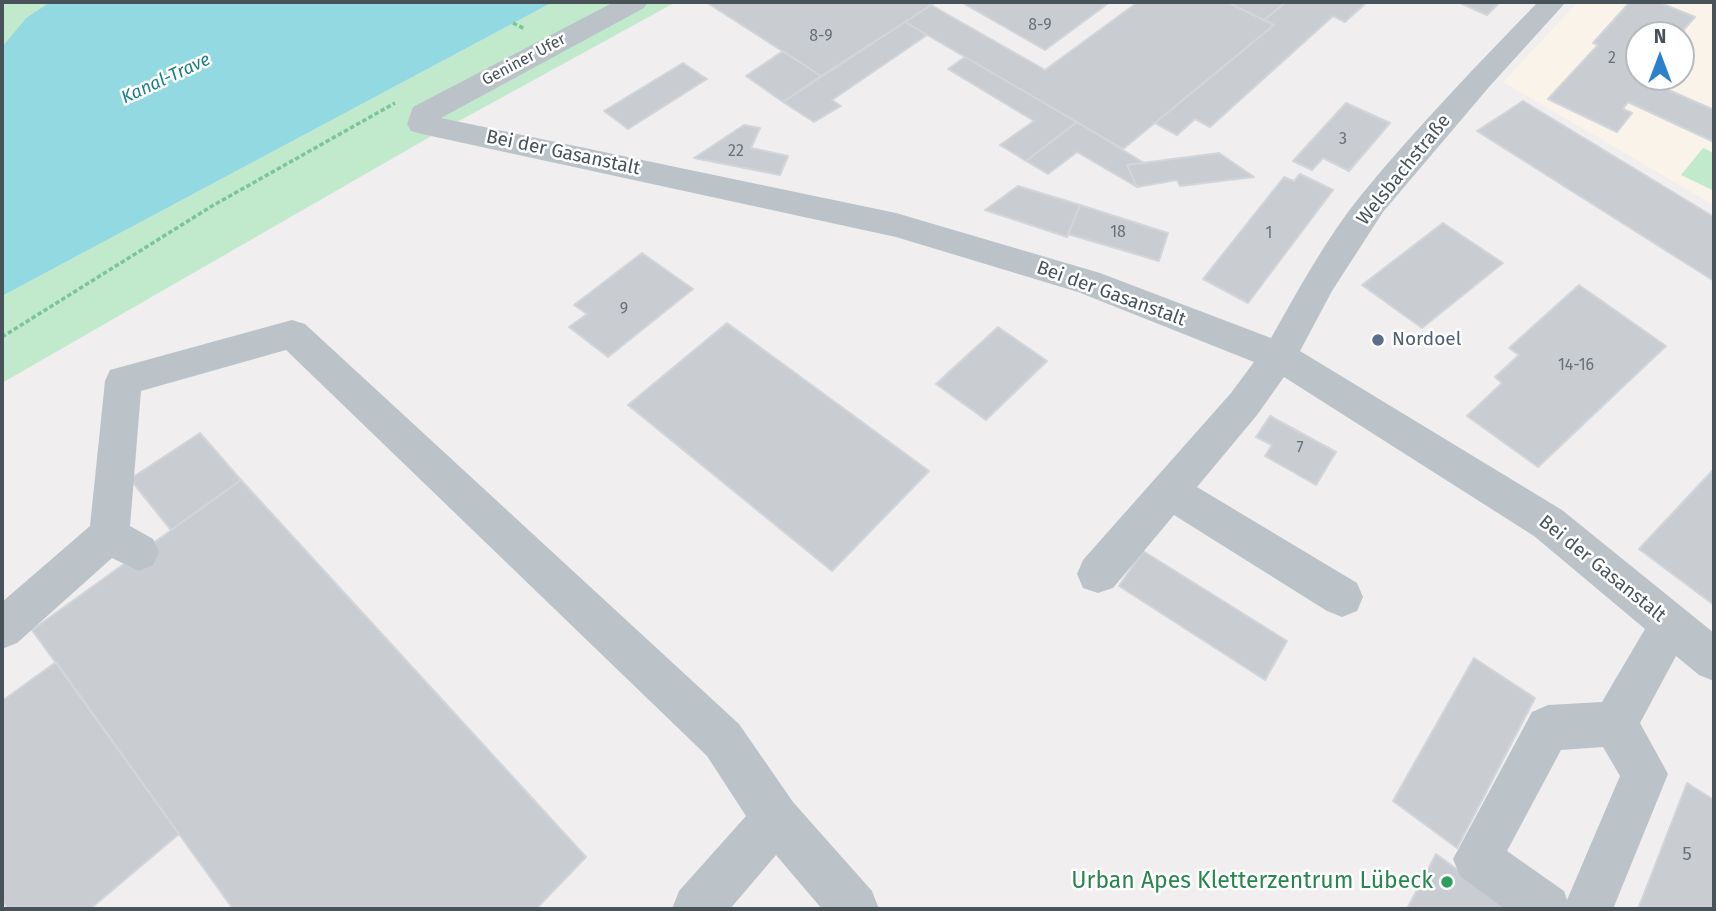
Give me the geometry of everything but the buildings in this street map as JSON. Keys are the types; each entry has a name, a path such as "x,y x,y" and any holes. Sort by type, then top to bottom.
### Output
{"street":[{"name":"Geniner Ufer","path":"412,111 424,114 634,2"},
{"name":"Welsbachstraße","path":"1098,574 1244,404 1279,356 1320,282 1372,204 1479,80 1553,2"},
{"name":"Bei der Gasanstalt","path":"412,111 896,225 1088,282 1279,356 1548,523 1714,660"},
{"path":"3,624 124,544 123,381 292,334 723,740 776,818 854,909"},
{"path":"1170,491 1342,597"},
{"path":"1615,724 1671,624"},
{"path":"1546,909 1477,859 1548,728 1615,724"},
{"path":"1588,909 1645,774 1615,724"},
{"path":"697,909 776,818"}],"path":[{"path":"513,23 528,31"},
{"path":"2,337 212,206 412,111"}],"shaded area":[{"path":"1578,2 1714,2 1714,205 1503,82"}],"green space":[{"path":"2,2 50,2 26,18 2,47"},
{"path":"553,2 676,2 428,138 2,383 2,296"},
{"path":"1703,148 1714,153 1714,191 1681,175"}],"water":[{"name":"Kanal-Trave","path":"50,2 553,2 2,296 2,47 26,18"}],"place":[{"name":"Nordoel","path":"1378,340"},
{"name":"Urban Apes Kletterzentrum Lübeck","path":"1447,882"}]}
